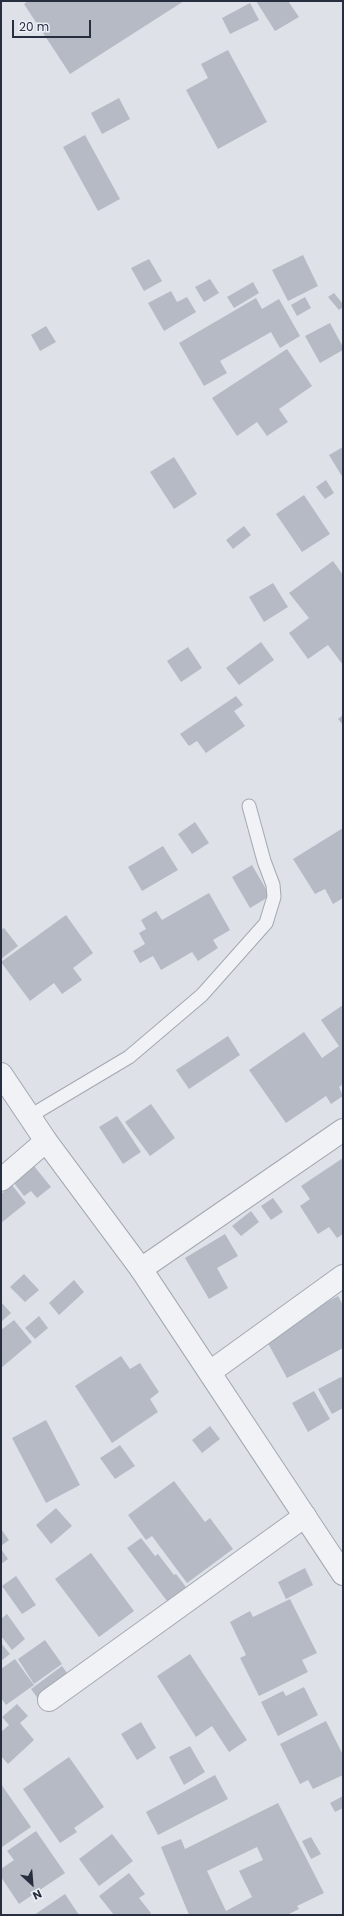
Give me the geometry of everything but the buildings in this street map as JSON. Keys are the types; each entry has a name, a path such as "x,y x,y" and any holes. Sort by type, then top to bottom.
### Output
{"street":[{"path":"1,1074 46,1141 141,1269 343,1574"},
{"path":"141,1269 343,1130"},
{"path":"1,1180 46,1141"},
{"path":"210,1372 343,1276"},
{"path":"49,1700 305,1516"}],"lane":[{"path":"30,1116 129,1057 202,995 266,923 274,897 272,885 249,806"}]}
